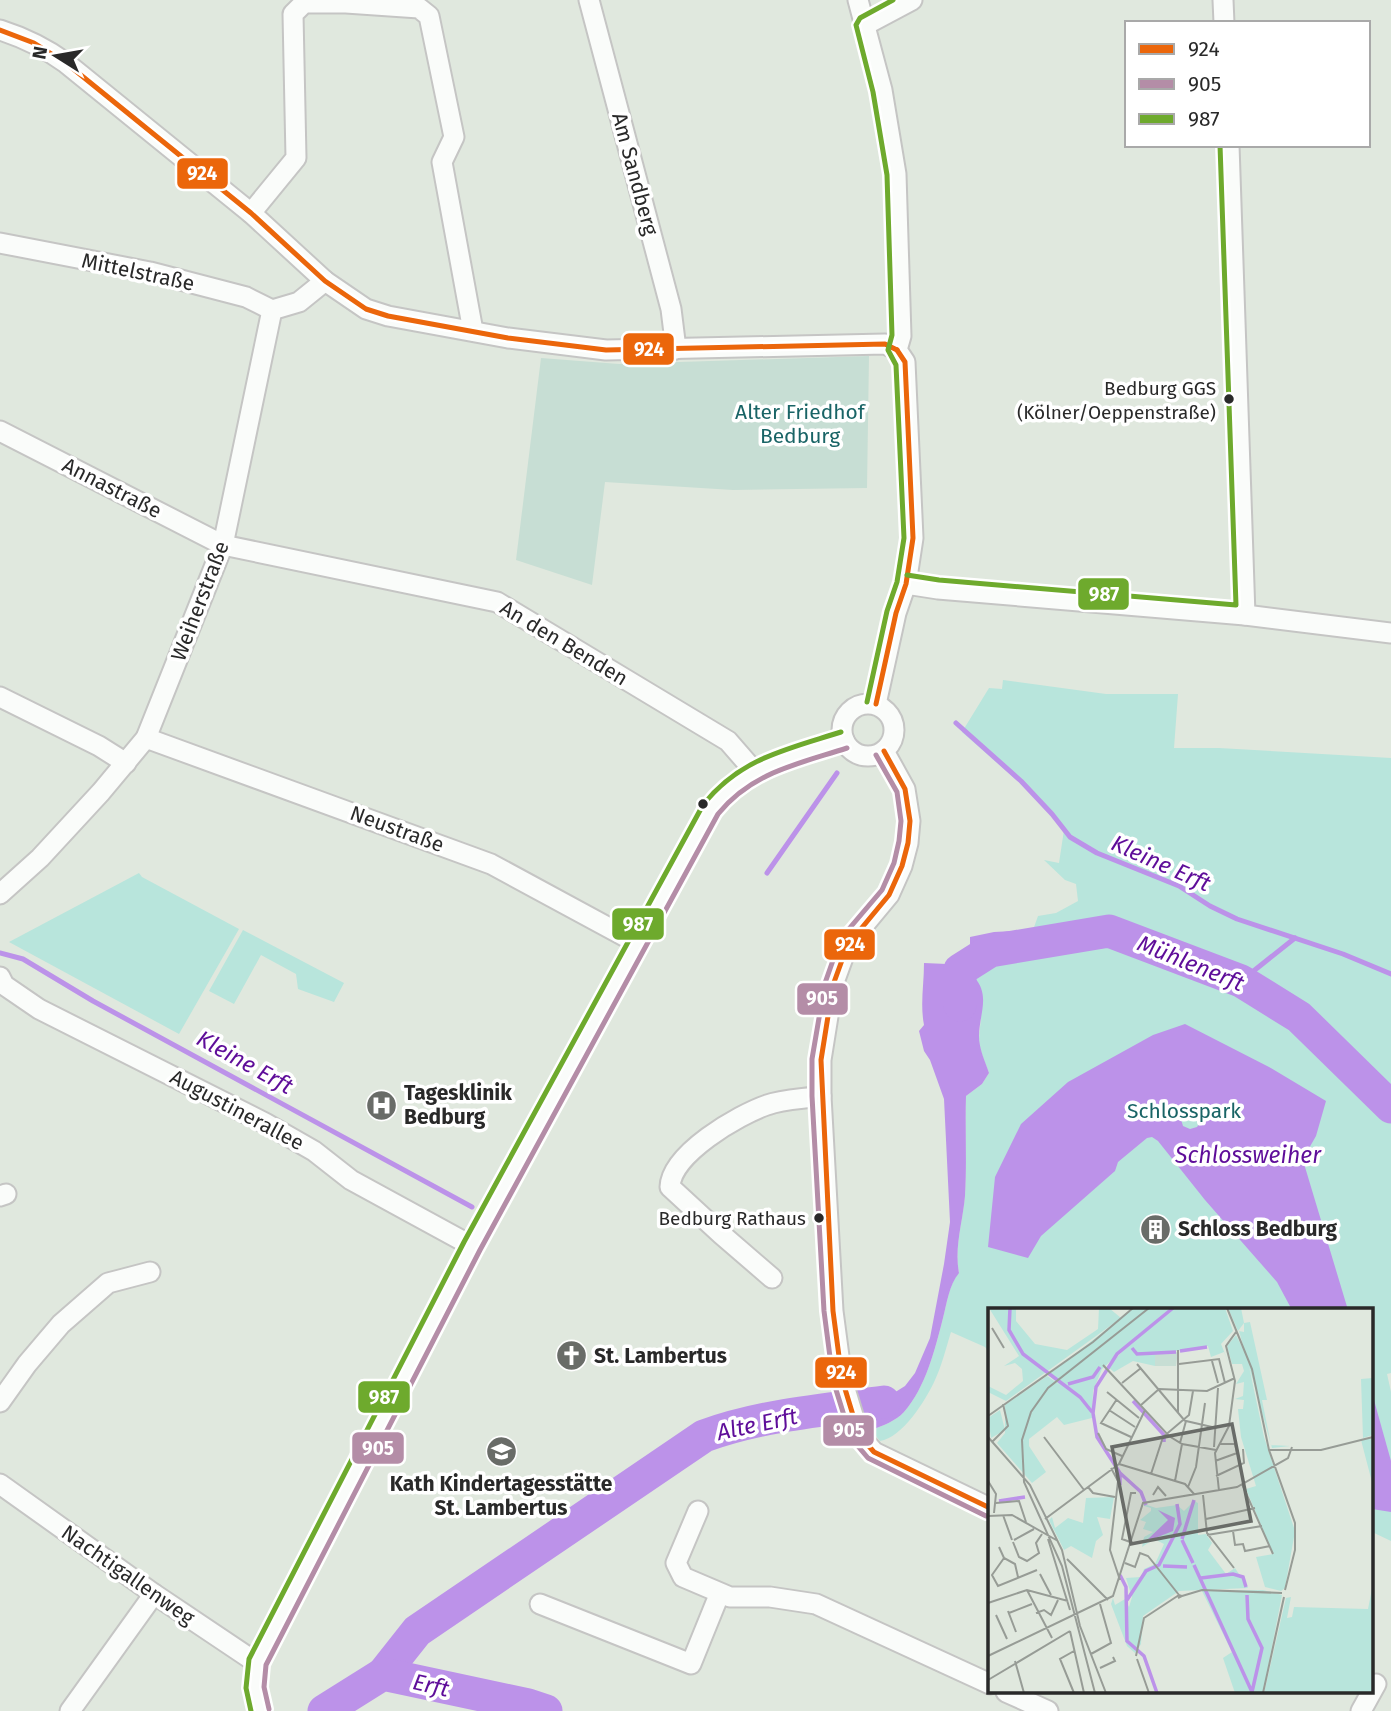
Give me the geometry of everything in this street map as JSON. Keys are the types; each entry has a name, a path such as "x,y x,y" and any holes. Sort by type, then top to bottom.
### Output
{"street":[{"name":"Am Sandberg","path":"589,0 671,309 676,349"},
{"path":"858,0 882,90 896,174 901,336 897,349"},
{"path":"865,25 912,0"},
{"path":"1223,0 1224,21"},
{"path":"251,213 296,158 293,14 304,3 419,8 429,16 454,137 442,162 473,331"},
{"path":"0,30 35,42 66,63 251,213 325,281 366,309 388,316 473,331 606,350 885,344 897,349 905,362 913,538 906,584 896,613 876,704"},
{"path":"1229,147 1245,615"},
{"name":"Mittelstraße","path":"0,243 150,272 246,297 272,310"},
{"path":"272,310 299,302 325,281"},
{"name":"Weiherstraße","path":"0,894 40,858 146,738 223,545 272,310"},
{"name":"Annastraße","path":"0,431 223,545"},
{"name":"An den Benden","path":"223,545 497,602 728,741 755,772"},
{"path":"906,584 1245,615 1391,633"},
{"path":"0,697 99,746 126,763"},
{"path":"876,704 889,714 895,729 890,745 884,751 878,755 862,755 848,747 844,740 843,723 846,715 859,705 876,704"},
{"name":"Neustraße","path":"146,738 491,864 637,943"},
{"path":"260,1711 255,1688 257,1663 477,1238 711,809 730,787 755,772 789,757 844,740"},
{"path":"884,751 905,789 910,821 908,842 902,866 889,895 845,952 826,1019 821,1060 833,1311 842,1379 853,1420 864,1443 874,1452 988,1507"},
{"name":"Augustinerallee","path":"0,977 4,985 39,1009 265,1122 314,1151 351,1180 477,1238"},
{"path":"772,1278 670,1187 670,1178 694,1149 711,1134 741,1116 769,1104 821,1096"},
{"path":"0,1402 27,1364 61,1324 108,1283 150,1272"},
{"name":"Nachtigallenweg","path":"0,1484 154,1594 257,1663"},
{"path":"698,1511 676,1563 683,1577 719,1595 770,1597 816,1604 988,1683"},
{"path":"70,1711 154,1594"},
{"path":"540,1604 691,1664 719,1595"},
{"path":"1361,1711 1380,1687"},
{"path":"1010,1694 1048,1711"}],"green space":[{"name":"Alter Friedhof Bedburg","path":"869,356 867,488 733,490 605,482 592,585 516,560 541,358 619,364"},
{"name":"Schlosspark","path":"1003,680 1106,694 1178,694 1174,748 1391,758 1391,1373 1387,1374 1391,1392 1391,1541 1374,1533 1374,1308 988,1308 988,1351 951,1332 935,1380 926,1398 905,1426 880,1441 871,1430 901,1415 912,1402 933,1355 951,1288 959,1272 958,1244 966,1184 966,1096 982,1084 989,1073 979,1043 981,1019 974,982 977,967 991,955 1033,941 1033,930 1038,916 1056,913 1078,901 1076,884 1065,880 1044,860 1059,863 1064,830 1037,798 962,732 989,688 1002,689"},
{"path":"139,873 239,929 179,1034 9,942"},
{"path":"243,930 344,983 334,1002 298,989 296,974 261,955 234,1004 209,991"}],"water":[{"path":"1033,930 1033,941 983,960 974,977 982,991 979,1041 989,1073 982,1084 966,1096 966,1184 958,1244 959,1273 951,1289 933,1355 912,1402 901,1415 871,1430 860,1397 889,1396 905,1386 915,1373 930,1338 950,1222 944,1099 924,1051 919,1031 924,1025 924,963 970,965 970,937 994,932"},
{"name":"Schlossweiher","path":"1185,1024 1269,1067 1326,1101 1316,1136 1308,1150 1305,1167 1347,1308 1291,1308 1277,1282 1152,1137 1147,1138 1118,1162 1115,1171 1041,1236 1028,1258 988,1247 995,1177 1021,1124 1068,1082 1153,1035","holes":["1192,1107 1200,1113 1201,1121 1197,1127 1190,1129 1183,1126 1180,1116 1185,1108"]},
{"path":"1374,1400 1391,1461 1391,1512 1374,1509"}],"waterway":[{"name":"Kleine Erft","path":"956,723 1021,781 1070,837 1097,853 1179,886 1237,919 1343,954 1391,974"},
{"name":"Kleine Erft","path":"767,873 837,773"},
{"name":"Mühlenerft","path":"960,1005 960,970 990,951 1109,931 1241,981 1299,1017 1391,1107"},
{"path":"1241,981 1295,938"},
{"name":"Kleine Erft","path":"0,953 23,959 93,1001 472,1207"},
{"name":"Alte Erft","path":"383,1674 417,1631 704,1436 771,1418 884,1402"},
{"name":"Erft","path":"324,1711 383,1674 546,1711"}],"transit line":[{"name":"987","path":"867,702 887,611 897,582 904,538 896,365 888,350 892,335 887,175 873,92 856,25 860,18 893,0"},
{"name":"924","path":"0,30 34,43 66,63 251,213 325,281 366,309 388,316 508,338 606,350 885,344 897,350"},
{"name":"987","path":"907,575 1236,605 1220,147"},
{"name":"924","path":"876,704 896,613 906,584 913,538 905,362 897,350"},
{"name":"987","path":"251,1711 246,1688 249,1659 464,1242 703,805 733,776 766,757 841,732"},
{"name":"905","path":"269,1709 264,1687 266,1665 480,1250 718,814 731,800 761,779 777,771 847,748"},
{"name":"924","path":"884,751 905,789 910,821 908,843 902,866 889,895 845,952 833,985 821,1060 833,1311 842,1379 859,1435 874,1452 988,1507"},
{"name":"905","path":"876,755 897,792 901,821 899,841 894,863 882,890 848,930 837,949 825,983 812,1059 824,1311 833,1380 851,1438 868,1458 986,1516"}],"place":[{"name":"Bedburg GGS (Kölner/Oeppenstraße)","path":"1229,399"},
{"name":"Tagesklinik Bedburg","path":"381,1105"},
{"name":"Bedburg Rathaus","path":"819,1218"},
{"name":"Schloss Bedburg","path":"1155,1229"},
{"name":"St. Lambertus","path":"571,1356"},
{"name":"Kath Kindertagesstätte St. Lambertus","path":"501,1452"}]}
